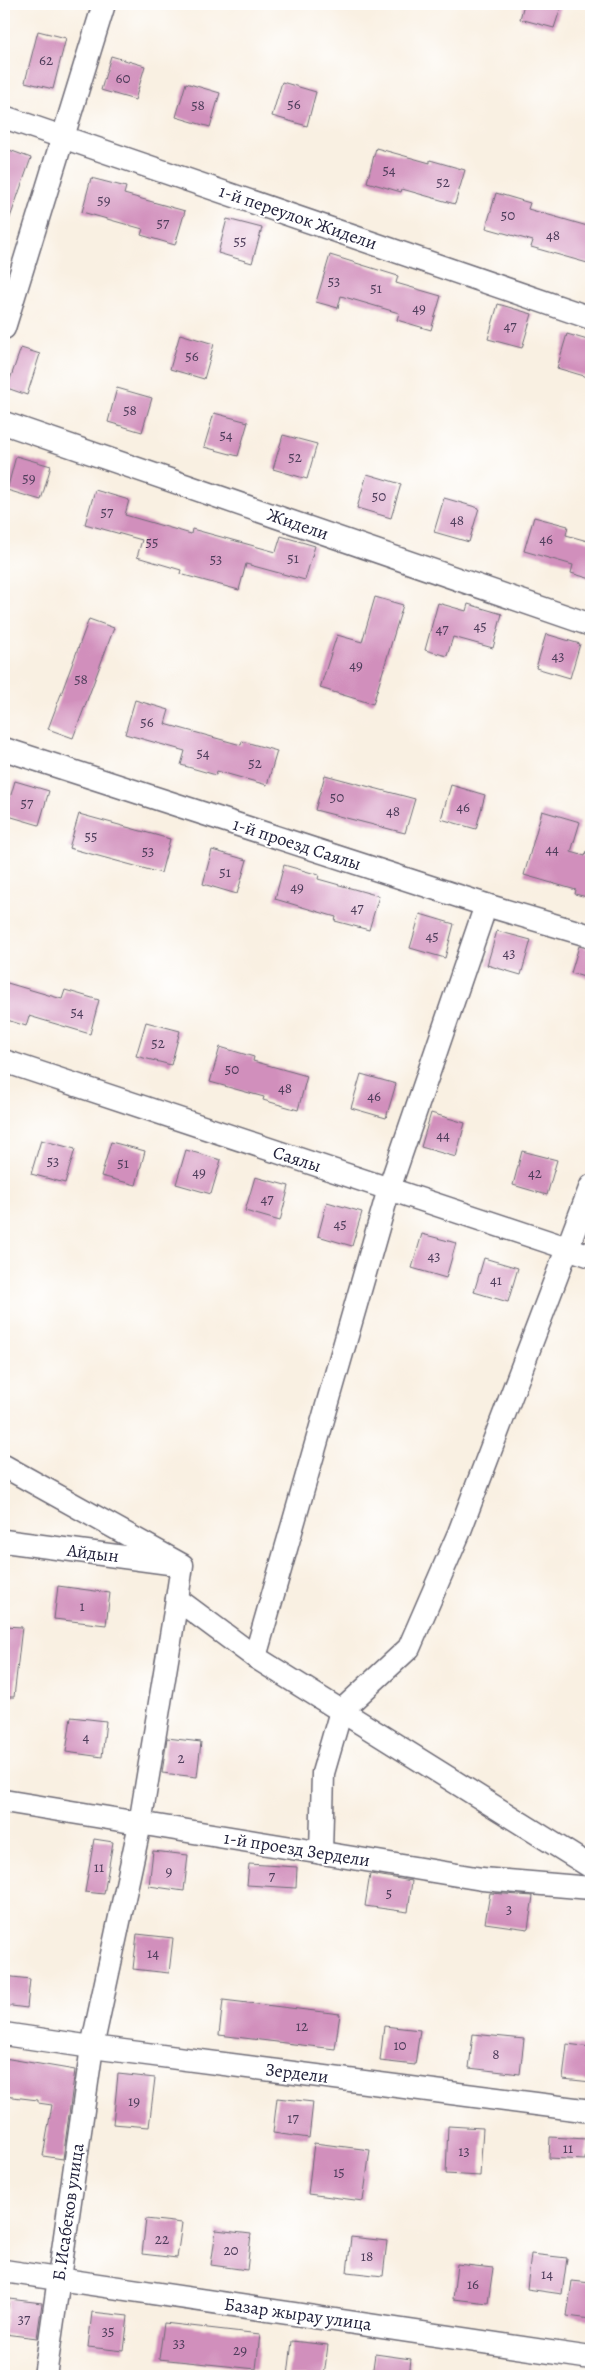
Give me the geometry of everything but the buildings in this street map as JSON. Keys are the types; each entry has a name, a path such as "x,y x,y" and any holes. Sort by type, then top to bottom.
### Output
{"street":[{"path":"4,328 104,4"},
{"name":"1-й переулок Жидели","path":"4,117 591,318"},
{"name":"Жидели","path":"4,423 591,625"},
{"name":"1-й проезд Саялы","path":"4,749 486,905 591,936"},
{"path":"255,1657 389,1190 486,905"},
{"name":"Саялы","path":"4,1061 591,1256"},
{"path":"321,1853 323,1773 341,1711 409,1648 459,1533 569,1249 591,1186"},
{"path":"4,1466 182,1565"},
{"name":"Айдын","path":"4,1541 182,1565"},
{"name":"Б.Исабеков улица","path":"45,2376 92,2047 140,1824 182,1565"},
{"path":"177,1599 255,1657 591,1867"},
{"name":"1-й проезд Зердели","path":"4,1802 482,1879 591,1888"},
{"name":"Зердели","path":"4,2034 591,2111"},
{"name":"Базар жырау улица","path":"4,2271 591,2358"}]}
